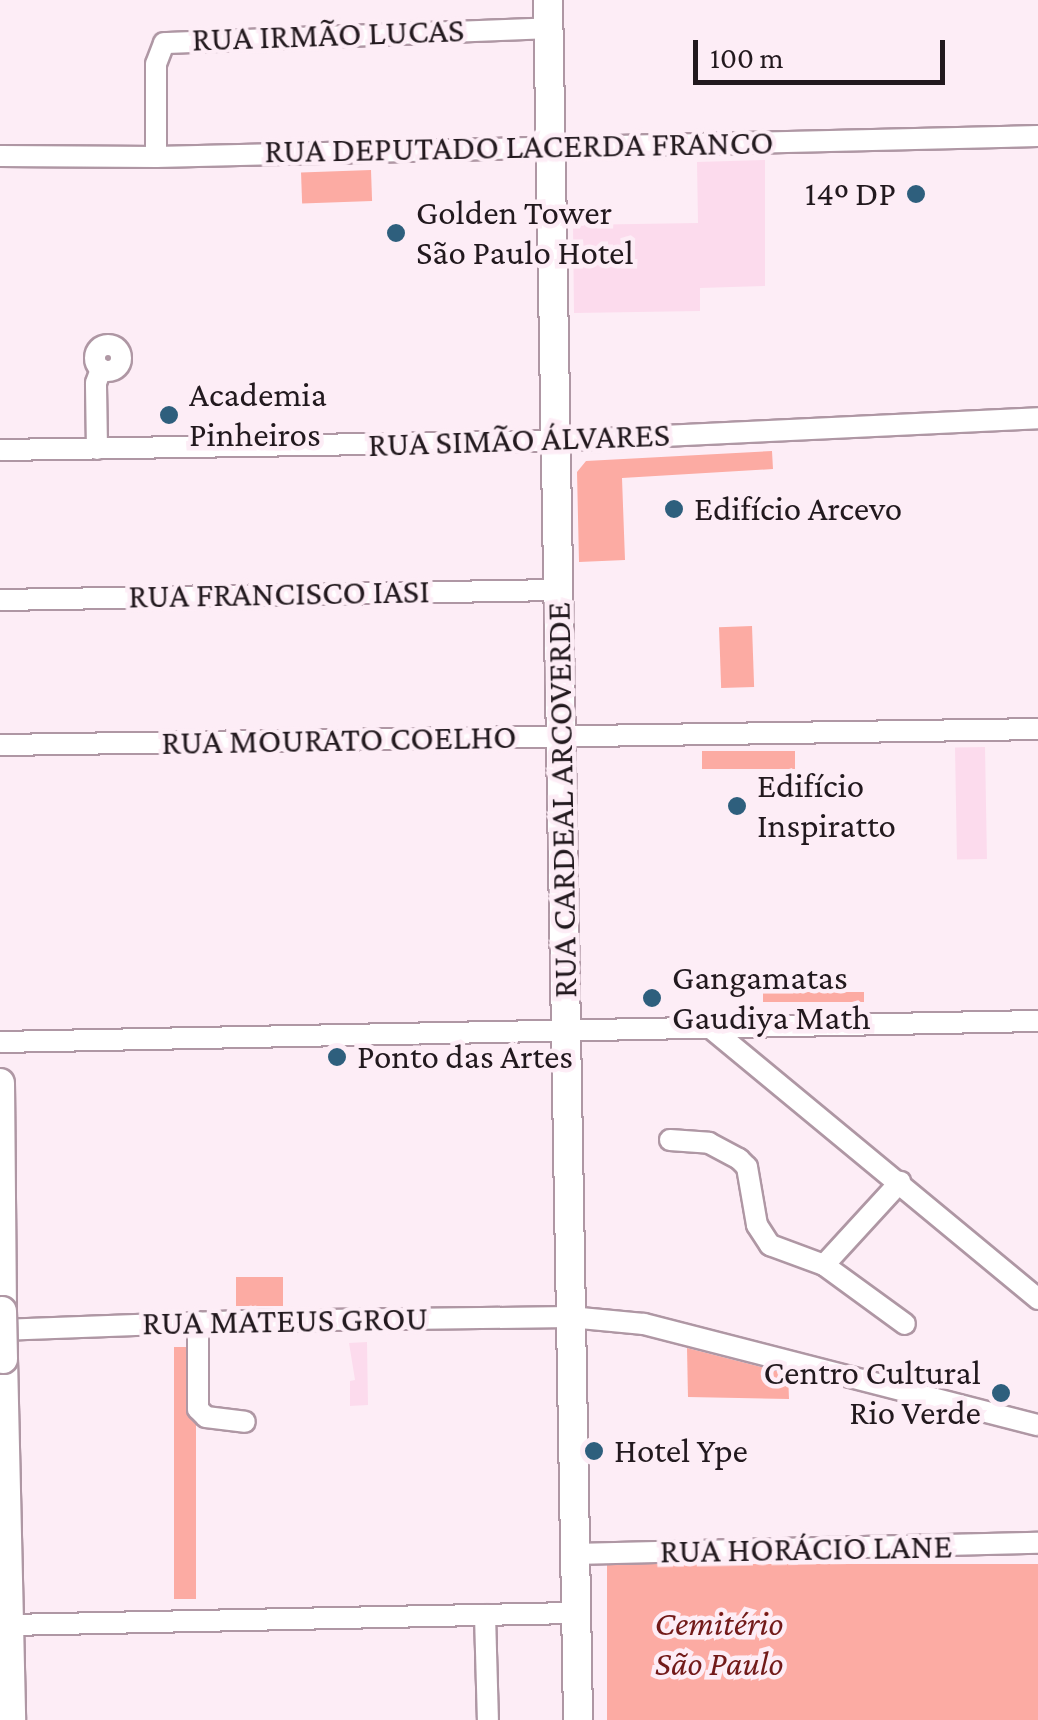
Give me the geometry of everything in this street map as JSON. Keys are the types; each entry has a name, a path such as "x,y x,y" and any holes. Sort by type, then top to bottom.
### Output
{"main road":[{"name":"RUA CARDEAL ARCOVERDE","path":"548,14 578,1720"},
{"path":"0,1083 11,1720"}],"street":[{"name":"RUA IRMÃO LUCAS","path":"156,157 156,64 164,43 548,14"},
{"name":"RUA DEPUTADO LACERDA FRANCO","path":"0,156 156,157 1038,136"},
{"path":"97,449 96,384 101,369"},
{"name":"RUA SIMÃO ÁLVARES","path":"0,450 557,442 1038,418"},
{"name":"RUA FRANCISCO IASI","path":"0,600 558,590"},
{"name":"RUA MOURATO COELHO","path":"0,746 1038,728"},
{"path":"0,1042 1038,1020"},
{"path":"707,1025 1038,1299"},
{"path":"670,1140 709,1143 748,1166 757,1225 770,1245 824,1265 906,1324"},
{"path":"824,1265 900,1182"},
{"name":"RUA MATEUS GROU","path":"2,1333 198,1322 570,1317 644,1324 1038,1425"},
{"path":"198,1322 198,1409 206,1417 245,1422"},
{"name":"RUA HORÁCIO LANE","path":"574,1554 1038,1543"},
{"path":"9,1625 574,1612"},
{"path":"485,1614 488,1720"}],"shaded area":[{"path":"765,160 765,286 700,288 700,311 574,313 573,225 698,223 697,162"},
{"path":"985,747 987,859 957,860 955,748"},
{"path":"367,1342 368,1405 350,1406 350,1381 355,1380 349,1343"}],"green space":[{"path":"371,170 372,201 302,203 301,172"},
{"path":"772,451 773,469 622,478 625,560 579,562 577,472 586,461"},
{"path":"752,626 754,687 721,688 719,627"},
{"path":"702,751 795,751 795,769 702,769"},
{"path":"763,992 864,992 864,1002 763,1002"},
{"path":"236,1277 283,1277 283,1306 236,1306"},
{"path":"174,1347 196,1347 196,1599 174,1599"},
{"path":"687,1348 788,1374 789,1399 688,1397"},
{"name":"Cemitério São Paulo","path":"607,1564 1038,1564 1038,1720 607,1720"}],"place":[{"name":"14º DP","path":"916,194"},
{"name":"Golden Tower São Paulo Hotel","path":"396,233"},
{"name":"Academia Pinheiros","path":"169,415"},
{"name":"Edifício Arcevo","path":"674,509"},
{"name":"Edifício Inspiratto","path":"737,806"},
{"name":"Gangamatas Gaudiya Math","path":"652,998"},
{"name":"Ponto das Artes","path":"337,1057"},
{"name":"Centro Cultural Rio Verde","path":"1001,1393"},
{"name":"Hotel Ype","path":"594,1451"}]}
